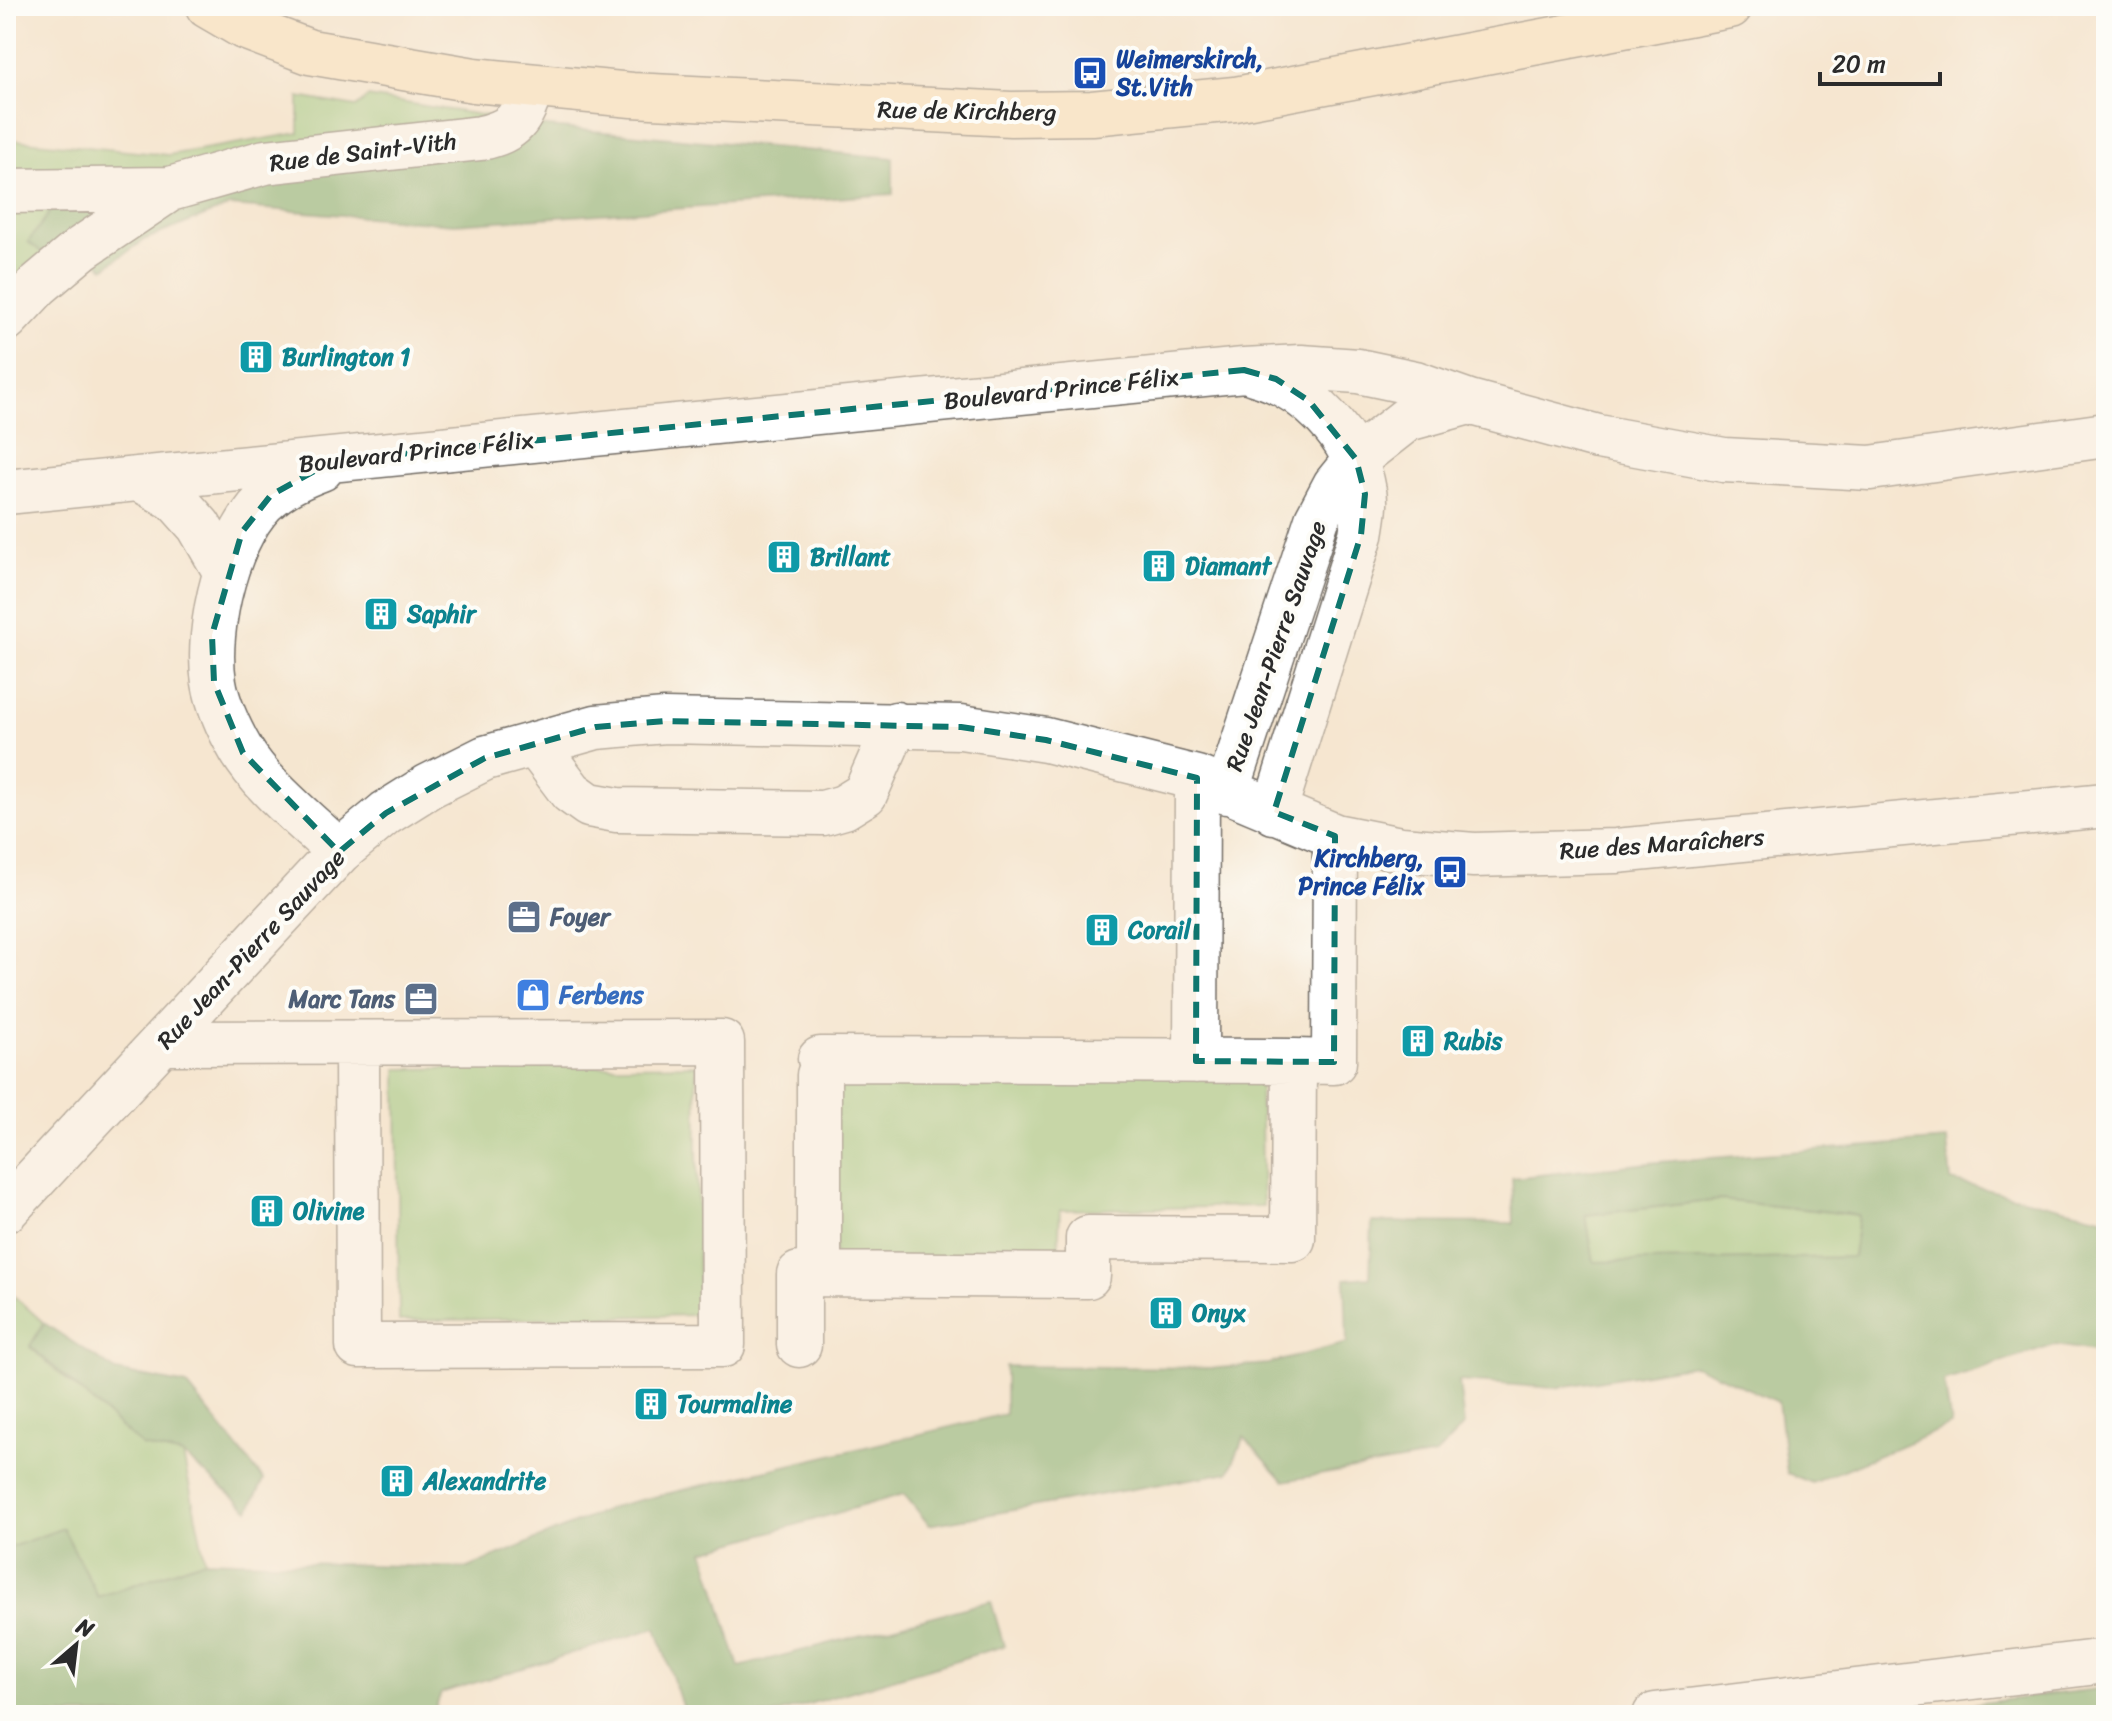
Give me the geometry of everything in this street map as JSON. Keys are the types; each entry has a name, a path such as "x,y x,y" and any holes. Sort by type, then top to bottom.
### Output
{"main road":[{"name":"Rue de Kirchberg","path":"208,6 244,27 310,52 532,87 937,112 1092,113 1235,99 1730,6"}],"street":[{"name":"Rue de Saint-Vith","path":"6,191 170,189 265,162 481,138 501,133 515,124 523,113 532,87"},
{"name":"Rue de Saint-Vith","path":"6,319 38,285 82,248 170,189"},
{"name":"Boulevard Prince Félix","path":"6,492 1244,370 1301,367 1358,371 1415,383 1469,402 1598,437 1724,460 1870,468 2106,435"},
{"name":"Rue Jean-Pierre Sauvage","path":"1244,370 1276,379 1309,401 1356,459 1365,494 1361,535 1274,812"},
{"name":"Rue Jean-Pierre Sauvage","path":"6,1210 339,852 386,813 429,786 485,758 596,727 665,721 896,724 961,727 1046,740 1212,785 1317,519 1335,485 1356,459 1407,419 1469,402"},
{"path":"339,852 280,796 243,753 223,716 214,682 212,635 225,571 242,532 271,495 318,469 370,457"},
{"path":"140,479 175,499 199,526 225,571"},
{"path":"535,744 571,792 589,805 617,810 823,813 844,807 865,794 896,724"},
{"path":"1196,1061 1212,785"},
{"name":"Rue des Maraîchers","path":"1212,785 1335,836 1401,849 1474,855 1616,851 2106,805"},
{"path":"819,1261 820,1067 1334,1062 1335,836"},
{"path":"164,1043 722,1042 723,1345 358,1346 357,1043"},
{"path":"799,1345 799,1274 1088,1276 1088,1238 1293,1239 1294,1061"},
{"path":"1655,1715 2106,1661"}],"highlighted area":[{"path":"1244,370 1276,379 1309,401 1356,459 1365,494 1361,535 1274,812 1335,836 1334,1062 1196,1061 1197,778 1046,740 961,727 665,721 596,727 485,758 386,813 339,852 243,753 214,682 212,635 242,532 271,495 318,469 370,457"}],"green space":[{"path":"299,97 356,107 368,97 494,117 254,157 6,319 6,139 168,155 299,133"},
{"path":"515,124 893,158 893,194 454,224 230,206 146,239 104,268 82,248 46,255 28,242 55,205 96,212 82,246 136,214"},
{"path":"696,1065 699,1315 399,1321 397,1069"},
{"path":"831,1065 1260,1076 1263,1206 1060,1210 1058,1259 835,1266"},
{"path":"1947,1140 1951,1181 2106,1218 2106,1353 2055,1345 1944,1381 1951,1425 1812,1483 1787,1473 1778,1402 1695,1365 1554,1388 1459,1381 1464,1425 1436,1455 1284,1481 1244,1437 1229,1472 929,1525 904,1494 704,1551 739,1667 991,1601 1004,1646 772,1715 685,1715 656,1628 441,1693 433,1715 6,1715 6,1549 63,1528 98,1597 205,1560 468,1568 619,1505 1005,1414 1005,1366 1218,1368 1268,1364 1347,1343 1345,1279 1370,1277 1372,1222 1514,1223 1512,1178 1658,1162","holes":["1720,1200 1858,1215 1853,1257 1594,1262 1586,1215"]},
{"path":"1720,1200 1858,1215 1853,1258 1594,1262 1585,1215"},
{"path":"6,1289 44,1323 30,1347 142,1446 183,1455 205,1560 98,1597 63,1529 6,1549"},
{"path":"44,1323 116,1371 187,1385 264,1480 249,1510 183,1455 142,1446 30,1346"},
{"path":"2106,1688 2106,1715 1878,1715"}],"place":[{"name":"Weimerskirch, St.Vith","path":"1090,73"},
{"name":"Burlington 1","path":"256,357"},
{"name":"Brillant","path":"784,557"},
{"name":"Diamant","path":"1159,566"},
{"name":"Saphir","path":"381,614"},
{"name":"Kirchberg, Prince Félix","path":"1450,872"},
{"name":"Foyer","path":"524,917"},
{"name":"Corail","path":"1102,930"},
{"name":"Ferbens","path":"533,995"},
{"name":"Marc Tans","path":"421,999"},
{"name":"Rubis","path":"1418,1041"},
{"name":"Olivine","path":"267,1211"},
{"name":"Onyx","path":"1166,1313"},
{"name":"Tourmaline","path":"651,1404"},
{"name":"Alexandrite","path":"397,1481"}]}
